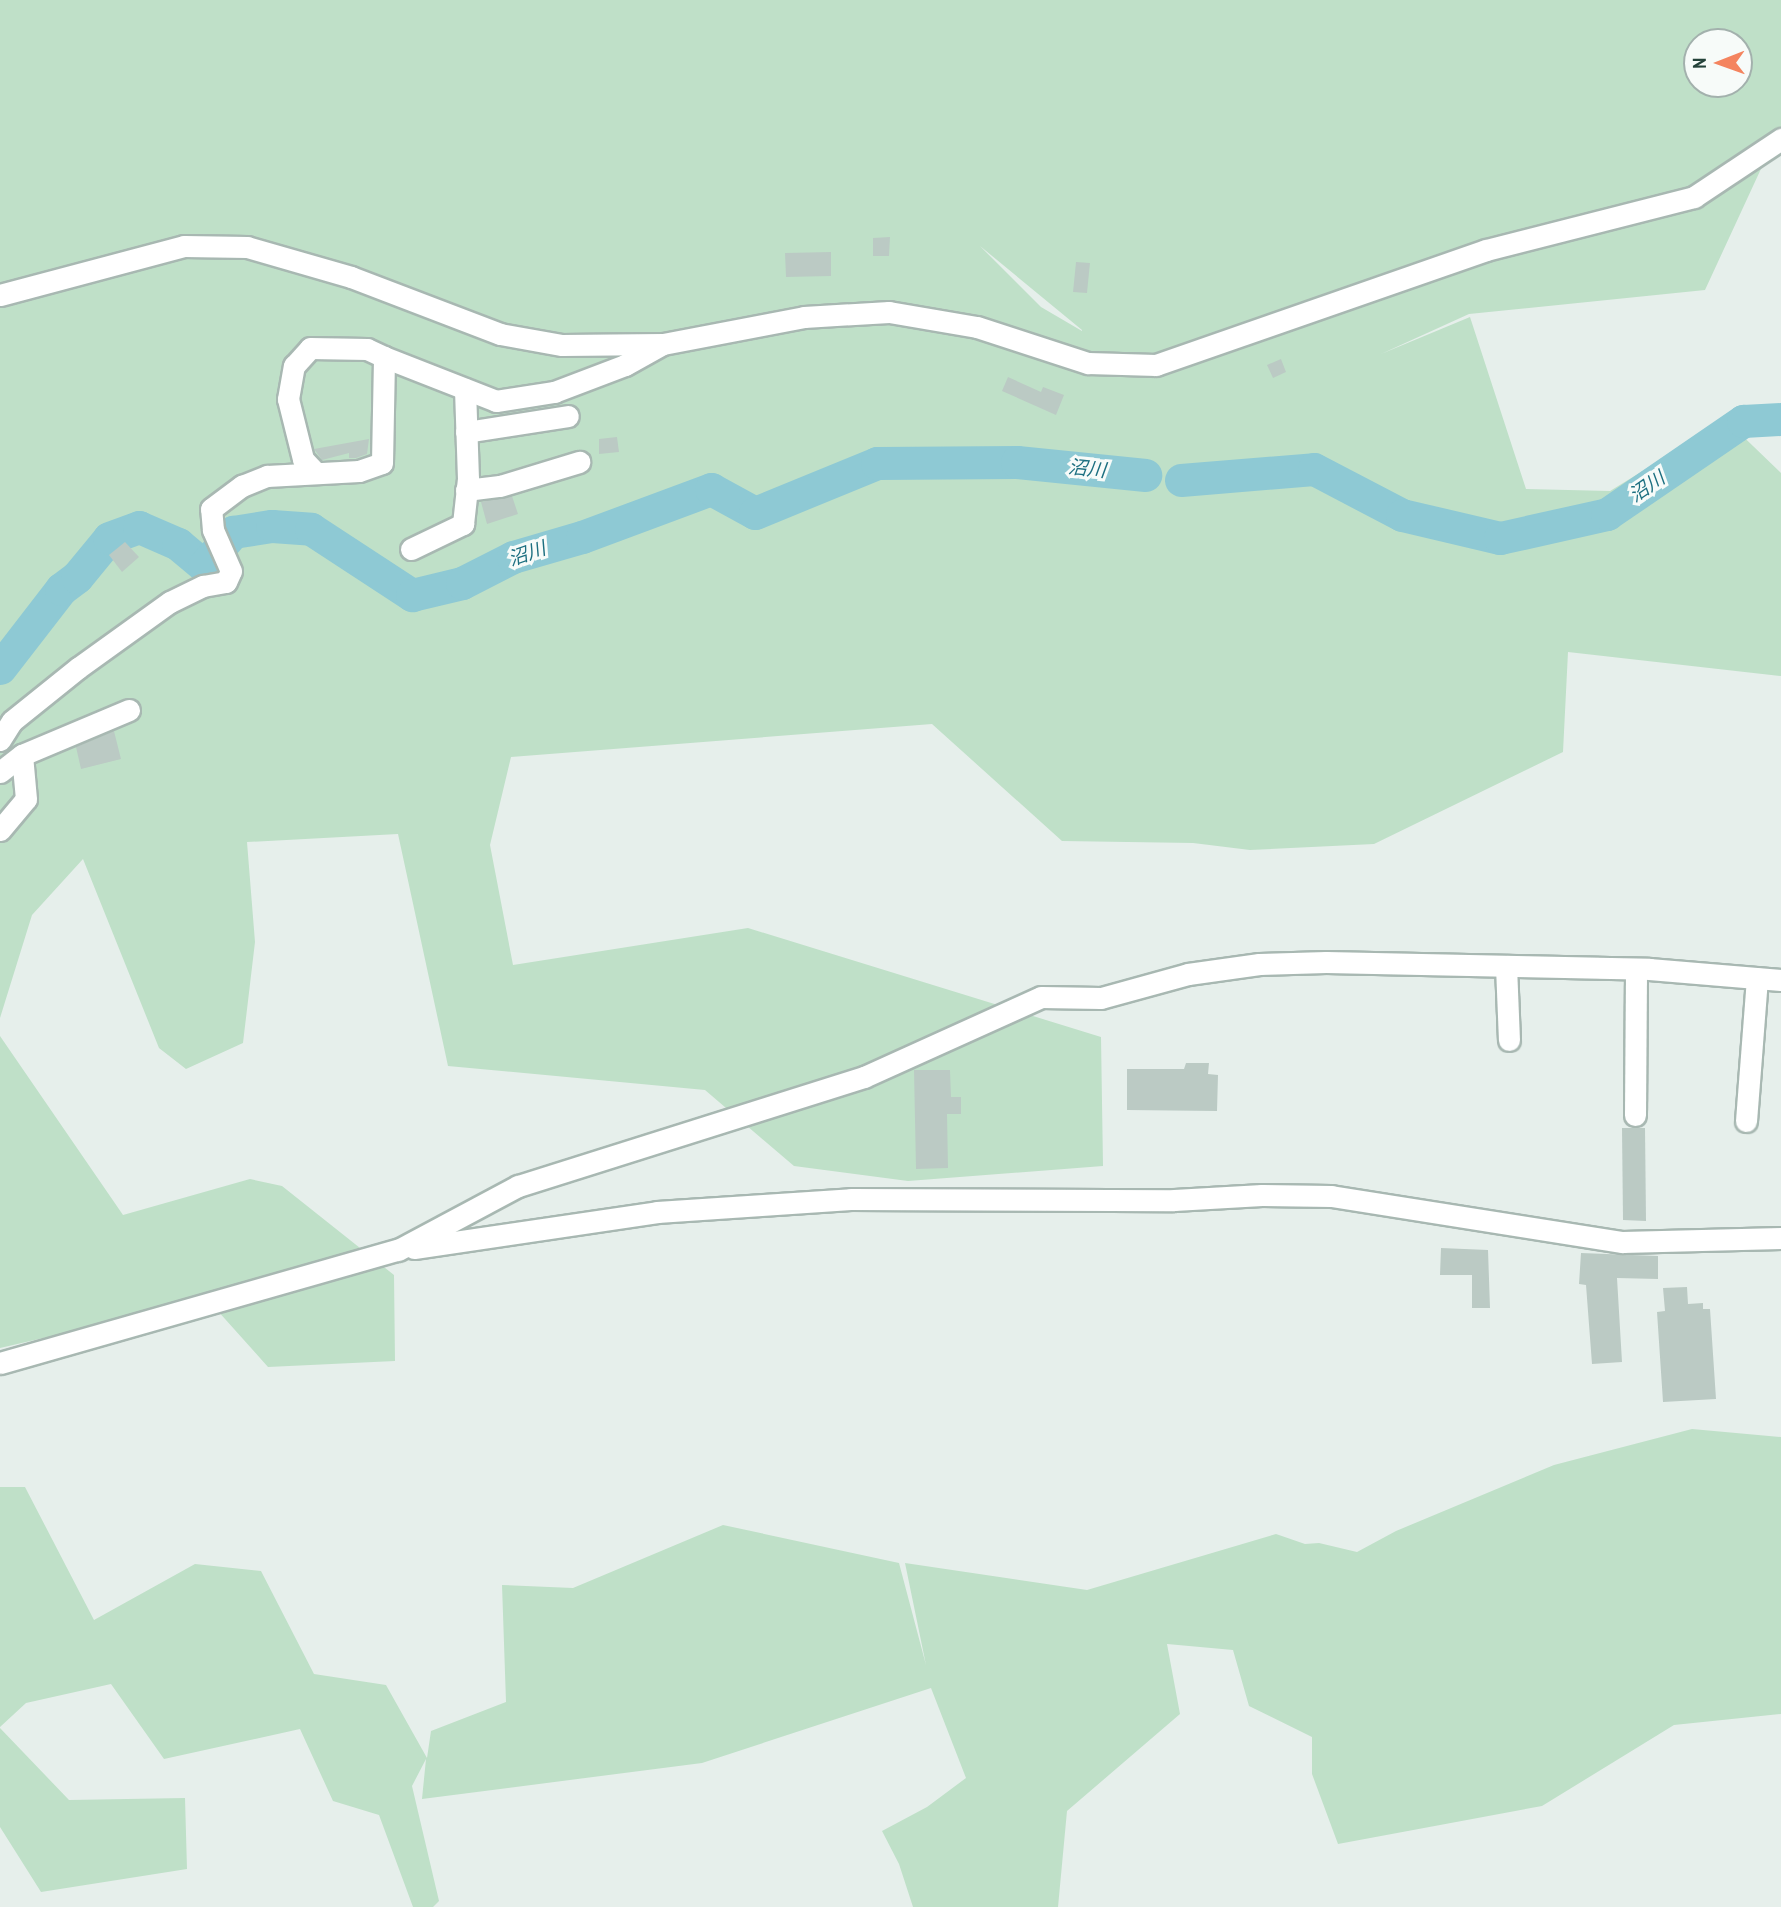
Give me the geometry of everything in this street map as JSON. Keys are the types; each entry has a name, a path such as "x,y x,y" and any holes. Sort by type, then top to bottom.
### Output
{"street":[{"path":"0,295 184,246 247,247 351,277 500,334 562,345 663,344 804,317 889,312 977,327 1088,363 1156,365 1486,250 1694,197 1781,139"},
{"path":"314,471 303,459 288,399 294,366 310,348 368,349 496,401 554,391 625,365 663,344"},
{"path":"0,740 12,722 59,683 160,610 203,586 226,582 231,571 213,530 211,509 242,486 267,476 314,471 359,471 382,463 384,357"},
{"path":"411,549 463,524 466,490 465,389"},
{"path":"466,432 568,416"},
{"path":"466,490 500,486 579,462"},
{"path":"0,772 22,755 129,710"},
{"path":"0,830 26,799 22,755"},
{"path":"398,1250 518,1186 864,1077 1041,997 1101,998 1188,974 1259,964 1636,969 1781,980"},
{"path":"1506,966 1509,1041"},
{"path":"1635,1115 1636,969"},
{"path":"1746,1121 1758,978"},
{"path":"0,1363 398,1250 657,1212 851,1199 1174,1200 1262,1195 1331,1196 1622,1242 1781,1238"}],"green space":[{"path":"0,0 1781,0 1781,141 1772,145 1705,290 1469,314 1381,354 1470,317 1526,489 1610,491 1726,420 1781,473 1781,676 1568,652 1563,752 1374,844 1250,850 1193,843 1062,841 932,724 511,757 490,845 513,965 748,928 1101,1037 1103,1166 908,1181 794,1166 705,1090 448,1066 398,834 247,842 255,942 243,1043 186,1069 159,1048 83,859 32,915 0,1018","holes":["980,246 1082,330 1041,307"]},
{"path":"0,1036 123,1215 250,1179 282,1186 394,1275 395,1361 268,1367 208,1300 0,1348"},
{"path":"1692,1429 1781,1437 1781,1714 1674,1725 1542,1806 1338,1844 1312,1774 1312,1737 1249,1706 1233,1650 1167,1644 1180,1714 1067,1811 1058,1907 913,1907 899,1864 882,1831 927,1807 966,1778 931,1688 702,1763 422,1799 426,1759 412,1786 439,1901 433,1907 413,1907 379,1815 333,1801 300,1729 164,1759 111,1684 26,1703 0,1727 0,1487 25,1487 94,1620 195,1564 261,1571 314,1674 386,1685 427,1758 431,1731 506,1702 502,1585 573,1588 723,1525 899,1563 926,1665 905,1563 1087,1590 1276,1534 1305,1544 1319,1543 1357,1552 1396,1531 1554,1465"},
{"path":"0,1728 69,1800 185,1798 187,1869 41,1892 0,1827"}],"building":[{"path":"890,237 889,256 873,256 873,238"},
{"path":"831,252 831,276 786,277 785,253"},
{"path":"1076,262 1090,263 1087,293 1073,292"},
{"path":"1281,359 1286,372 1273,378 1267,365"},
{"path":"1008,377 1041,392 1043,387 1064,395 1056,415 1002,391"},
{"path":"617,437 619,452 599,454 599,439"},
{"path":"369,439 367,454 356,458 349,458 349,453 322,460 314,449"},
{"path":"512,496 518,514 487,524 481,502"},
{"path":"125,542 139,557 122,572 109,555"},
{"path":"114,731 121,759 81,769 76,747"},
{"path":"1186,1063 1209,1063 1208,1074 1218,1075 1217,1111 1127,1110 1127,1069 1184,1069"},
{"path":"914,1070 950,1070 951,1097 961,1097 961,1114 947,1114 948,1168 916,1169"},
{"path":"1622,1128 1645,1128 1646,1221 1623,1220"},
{"path":"1441,1248 1488,1250 1490,1308 1472,1308 1472,1275 1440,1275"},
{"path":"1581,1253 1658,1256 1658,1279 1617,1278 1622,1362 1592,1364 1586,1285 1579,1284"},
{"path":"1687,1287 1688,1304 1703,1303 1703,1309 1710,1309 1716,1399 1663,1402 1657,1312 1665,1311 1663,1288"}],"waterway":[{"name":"沼川","path":"1181,480 1314,469 1402,515 1500,538 1607,514 1743,421 1781,419"},
{"name":"沼川","path":"0,668 61,589 77,577 109,538 139,527 178,544 204,566 233,532 272,526 311,529 412,595 462,583 513,557 582,537 711,489 755,513 877,463 1017,462 1145,475"}]}
